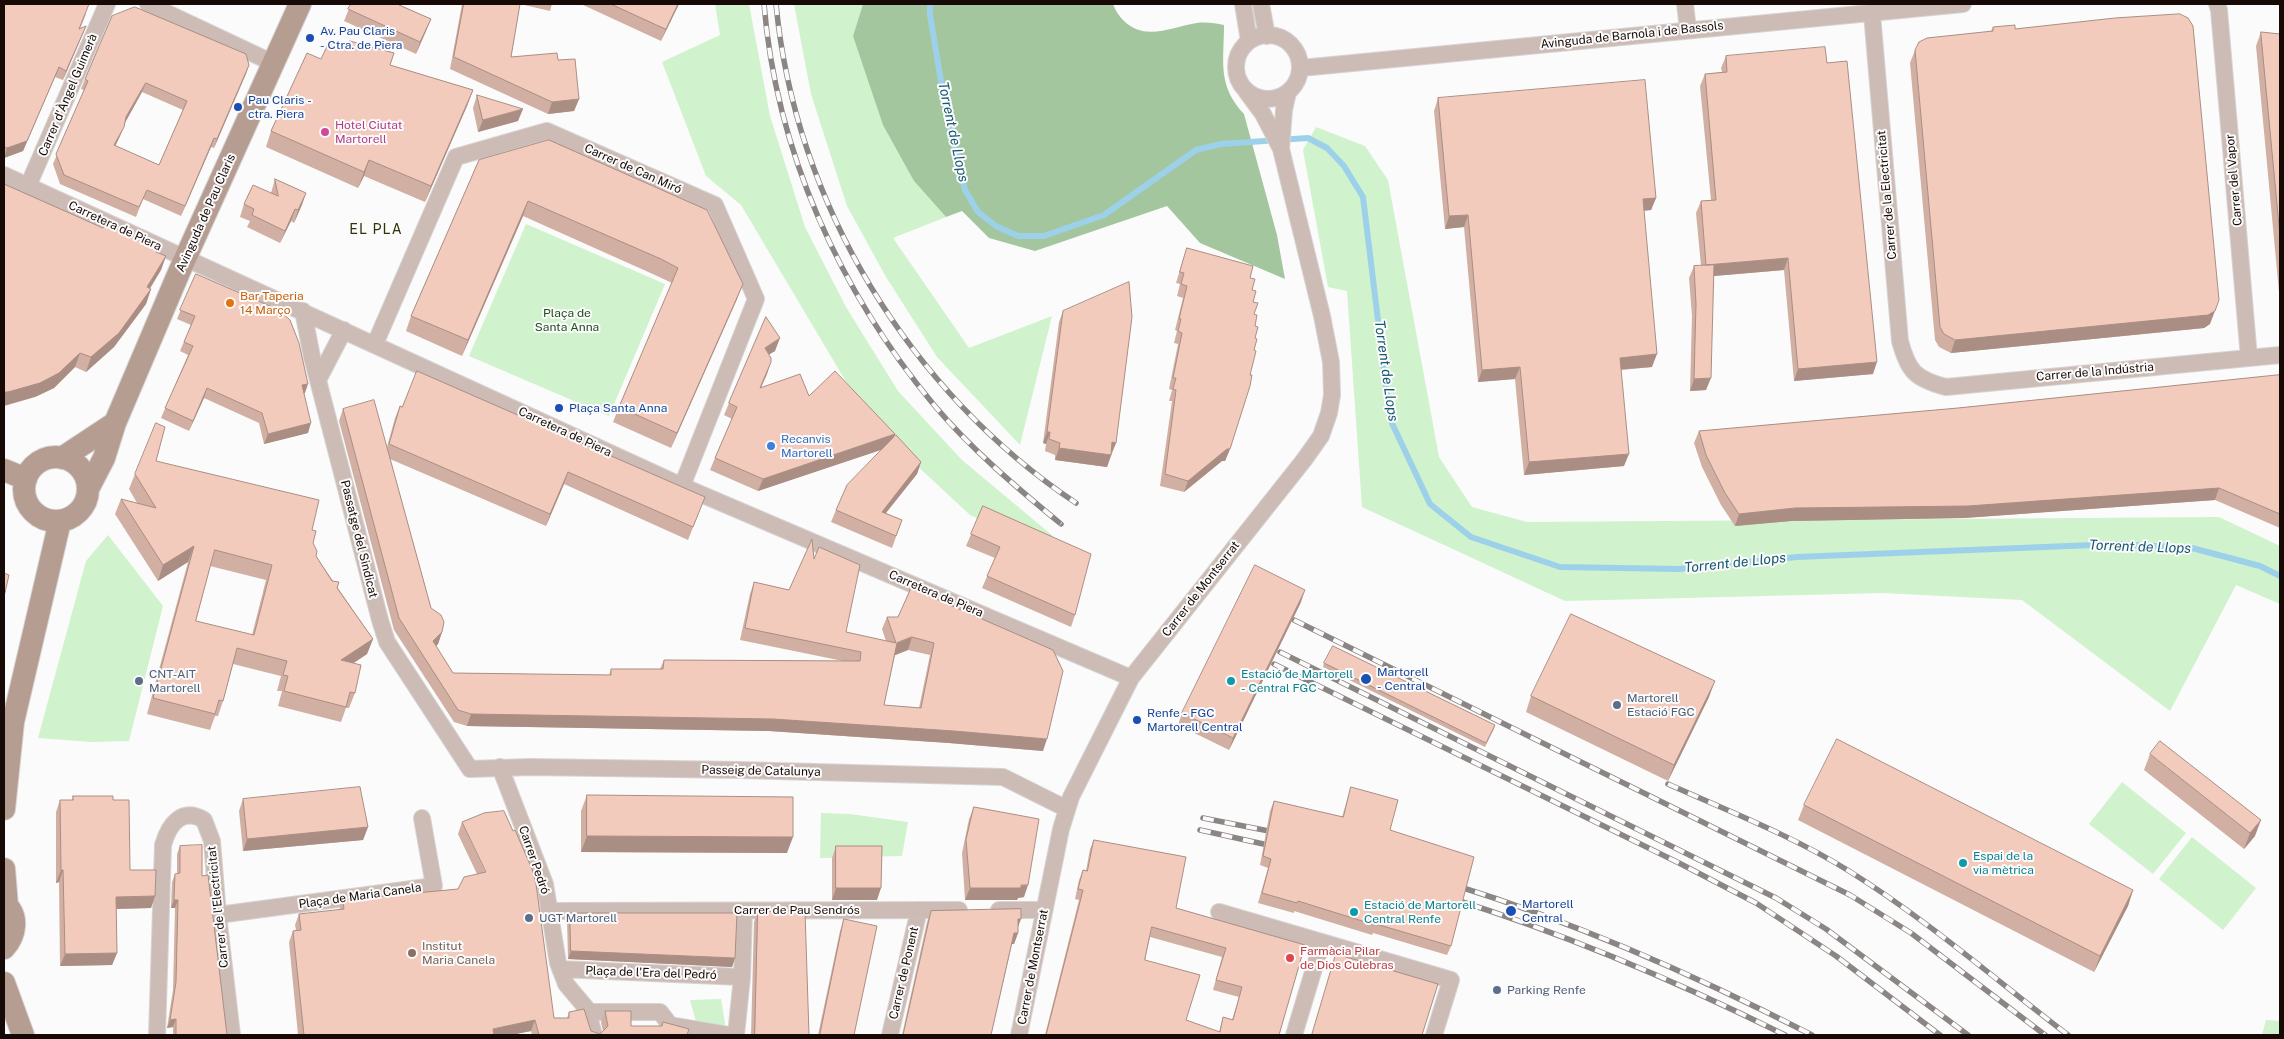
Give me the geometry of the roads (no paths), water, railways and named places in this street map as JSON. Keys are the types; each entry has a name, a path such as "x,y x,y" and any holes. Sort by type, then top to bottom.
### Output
{"main road":[{"name":"Avinguda de Pau Claris","path":"88,489 104,458 114,422 185,258 300,4"},
{"path":"62,458 114,422"},
{"path":"62,458 77,465 83,472 88,489 85,502 79,512 70,518 60,520 43,518 30,506 24,489 26,480 30,470 38,463 47,459 62,458"},
{"path":"4,470 26,480"},
{"path":"4,809 9,722 60,520"},
{"path":"4,869 6,904 13,914 15,923 14,933 4,948"},
{"path":"4,983 23,1035"}],"street":[{"name":"Carrer d'Àngel Guimerà","path":"28,186 107,4"},
{"path":"148,4 274,63"},
{"path":"1243,4 1249,41"},
{"path":"1261,4 1267,36"},
{"path":"1685,4 1688,29"},
{"name":"Avinguda de Barnola i de Bassols","path":"1301,68 1688,29 1872,14 1963,4"},
{"name":"Carrer del Vapor","path":"2217,4 2249,358"},
{"name":"Carrer de la Electricitat","path":"1872,14 1900,341 1906,363 1913,373"},
{"path":"1267,36 1286,40 1299,56 1301,68 1297,81 1288,92 1266,99 1246,91 1237,80 1234,69 1236,57 1240,49 1249,41 1267,36"},
{"name":"Carrer de Montserrat","path":"1019,1035 1066,809 1131,678 1304,460 1321,436 1329,413 1333,376 1328,347 1281,148 1263,114 1246,91"},
{"name":"Carrer de Montserrat","path":"1281,148 1284,110 1288,92"},
{"name":"Carrer de Can Miró","path":"375,344 456,157 547,130 715,205 756,300 682,486"},
{"name":"Carretera de Piera","path":"4,175 682,486 1131,678"},
{"name":"Passatge del Sindicat","path":"303,312 318,380 387,642 457,750"},
{"path":"318,380 344,330"},
{"name":"Carrer de la Indústria","path":"1913,373 1927,382 1946,386 2280,355"},
{"name":"Passeig de Catalunya","path":"457,750 470,768 739,770 1003,777 1066,809"},
{"name":"Carrer Pedró","path":"500,767 545,884 560,969 566,984 588,1012 594,1035"},
{"name":"Carrer de l'Electricitat","path":"157,1035 163,844 167,831 183,816 195,814 204,820 212,841 218,915 232,1035"},
{"name":"Plaça de Maria Canela","path":"218,915 434,886 422,818"},
{"path":"736,1035 742,977 744,910"},
{"name":"Carrer de Ponent","path":"890,1035 918,910"},
{"name":"Carrer de Pau Sendrós","path":"549,911 1044,910"},
{"path":"1219,912 1452,980 1434,1035"},
{"path":"1294,1035 1322,942"},
{"name":"Plaça de l'Era del Pedró","path":"560,969 742,977"},
{"path":"588,1012 660,1012 670,1025 729,1035"}],"waterway":[{"name":"Torrent de Llops","path":"930,4 930,15 947,117 965,190 978,212 996,226 1018,236 1044,236 1104,215 1196,150 1221,144 1308,138 1327,148 1344,166 1363,197 1390,419 1430,504 1471,537 1560,567 1679,569 1797,557 2118,544 2192,548 2260,566 2280,576"}],"railway":[{"path":"764,4 771,59 782,113 798,166 818,217 842,267 869,315 900,361 948,421 994,467 1061,524"},
{"path":"776,4 788,78 808,151 836,221 871,287 913,349 962,406 1016,458 1076,503"},
{"path":"1294,620 1850,895 1911,933 2045,1035"},
{"path":"1280,652 1776,898 1826,929 1968,1035"},
{"path":"1274,664 1679,863 1756,903 1836,956 1940,1035"},
{"path":"1668,784 1806,846 1849,871 1933,929 2068,1035"},
{"path":"1203,818 1279,833"},
{"path":"1200,830 1277,847"},
{"path":"1454,885 1546,916 1636,952 1725,992 1812,1035"},
{"path":"1450,898 1536,927 1662,977 1785,1035"}],"place":[{"name":"Av. Pau Claris - Ctra. de Piera","path":"310,38"},
{"name":"Pau Claris - ctra. Piera","path":"238,107"},
{"name":"Hotel Ciutat Martorell","path":"325,132"},
{"name":"Bar Taperia 14 Março","path":"230,303"},
{"name":"Plaça Santa Anna","path":"559,408"},
{"name":"Recanvis Martorell","path":"771,446"},
{"name":"Martorell - Central","path":"1366,679"},
{"name":"CNT-AIT Martorell","path":"139,681"},
{"name":"Estació de Martorell - Central FGC","path":"1231,681"},
{"name":"Martorell Estació FGC","path":"1617,705"},
{"name":"Renfe - FGC Martorell Central","path":"1137,720"},
{"name":"Espai de la via mètrica","path":"1963,863"},
{"name":"Martorell Central","path":"1511,911"},
{"name":"Estació de Martorell Central Renfe","path":"1354,912"},
{"name":"UGT Martorell","path":"529,918"},
{"name":"Institut Maria Canela","path":"412,953"},
{"name":"Farmàcia Pilar de Dios Culebras","path":"1290,958"},
{"name":"Parking Renfe","path":"1497,990"}],"district":[{"name":"EL PLA","path":"376,230"}],"park label":[{"name":"Plaça de Santa Anna","path":"567,320"}]}
